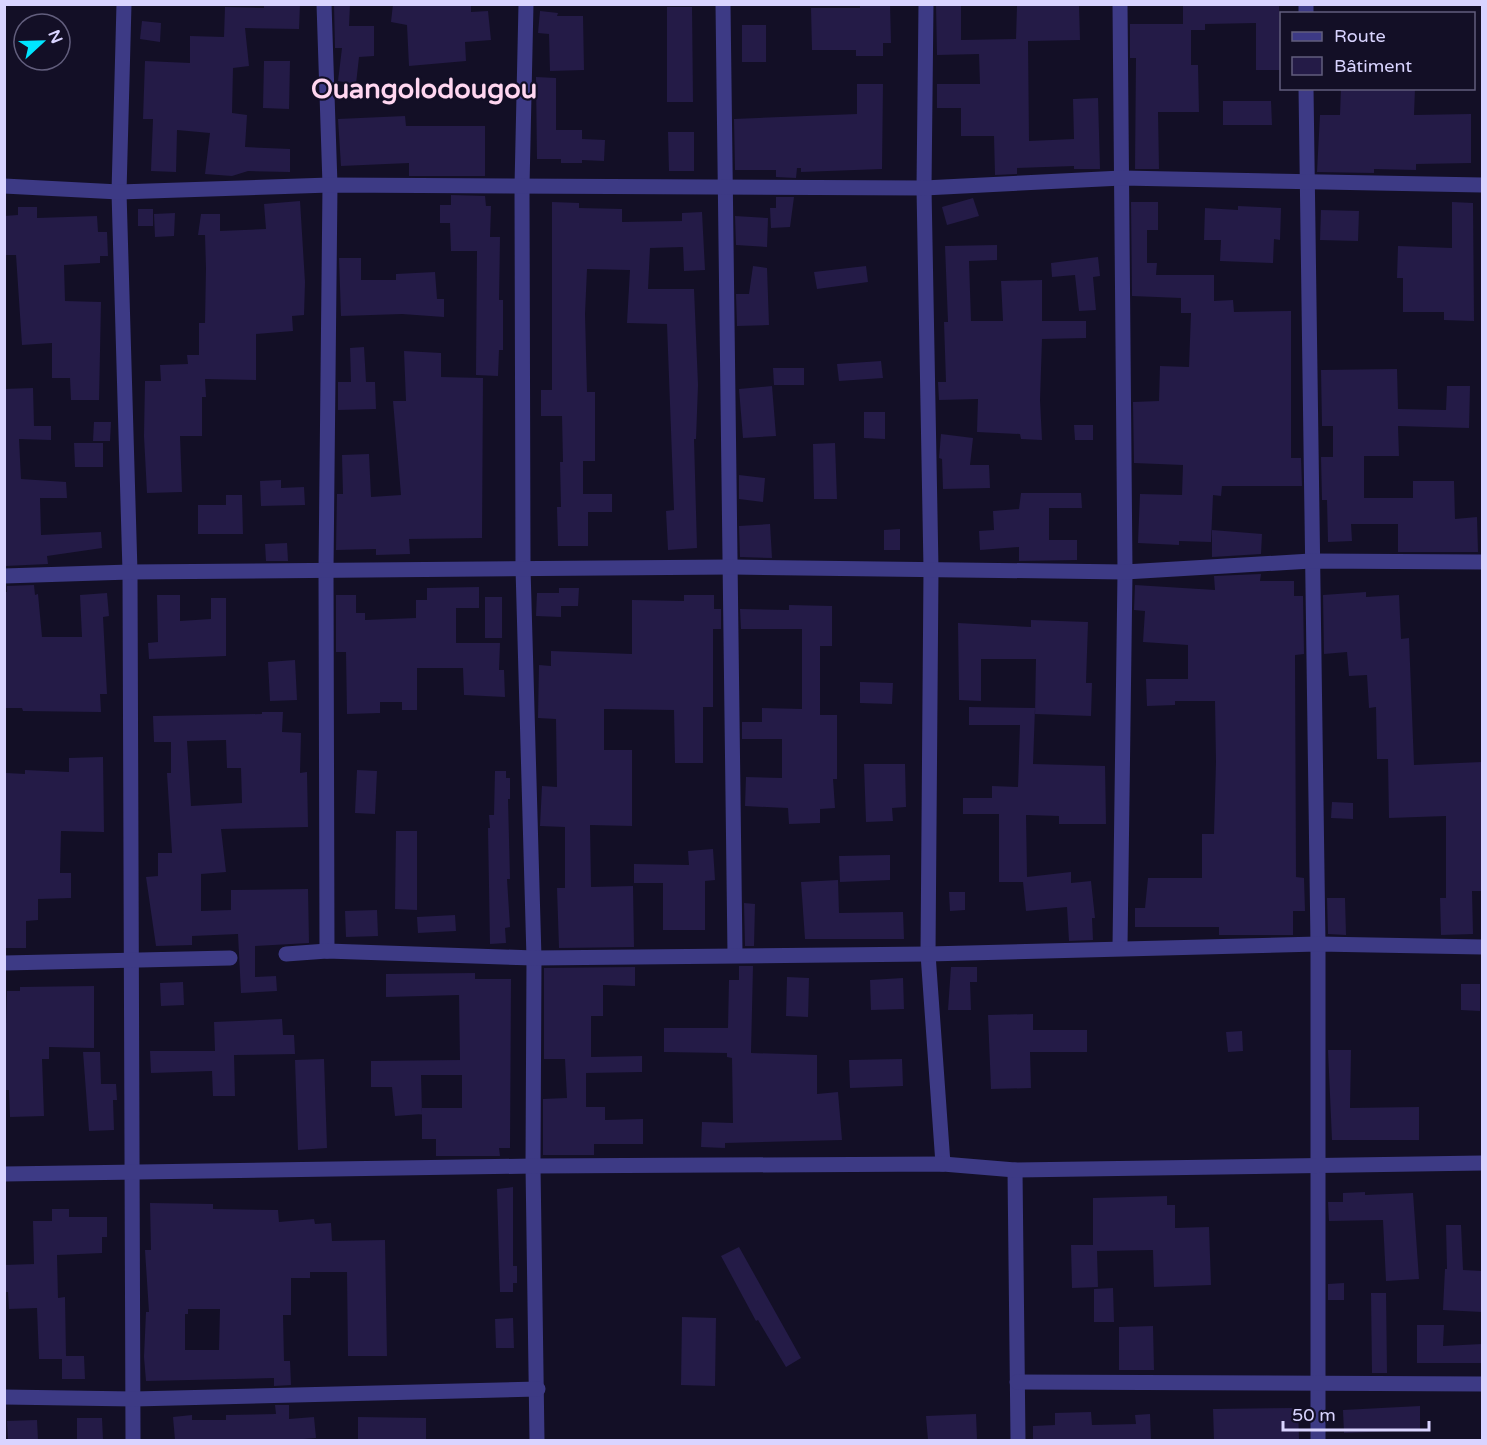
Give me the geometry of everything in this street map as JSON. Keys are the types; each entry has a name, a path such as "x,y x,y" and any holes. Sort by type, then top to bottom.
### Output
{"street":[{"path":"124,4 119,192 130,572 134,1173 133,1440"},
{"path":"324,4 330,185 326,570 327,951"},
{"path":"526,4 522,186 523,568 534,958 533,1166 537,1440"},
{"path":"723,4 732,567 735,954"},
{"path":"926,4 924,188 931,569 928,954 943,1164"},
{"path":"1120,4 1125,572 1120,948"},
{"path":"1306,90 1305,180 1318,944 1318,1440"},
{"path":"4,186 119,192 330,185 924,188 1122,178 1482,185"},
{"path":"4,576 130,572 732,567 1125,572 1311,561 1482,562"},
{"path":"286,954 327,951 534,958 735,954 928,954 1318,944 1482,946"},
{"path":"4,963 131,962 230,958"},
{"path":"4,1174 533,1166 943,1164 1015,1170 1482,1163"},
{"path":"1015,1170 1018,1440"},
{"path":"1017,1382 1482,1384"},
{"path":"4,1397 134,1399 538,1389"}],"building":[{"path":"264,4 300,4 299,29 245,28 249,66 233,68 232,113 247,115 245,147 290,149 290,172 248,171 232,176 205,174 210,133 177,130 176,172 151,171 153,119 143,119 145,61 190,63 190,36 224,37 225,7 264,8"},
{"path":"334,4 350,4 349,26 374,26 374,56 359,57 356,84 338,81 342,48 335,48"},
{"path":"393,4 471,4 471,12 488,11 491,40 465,42 466,61 409,66 407,25 391,22"},
{"path":"860,4 890,4 891,43 883,43 883,56 856,56 856,50 812,50 811,8 860,8"},
{"path":"936,4 961,4 961,40 1016,39 1017,6 1079,6 1080,40 1028,41 1029,141 1074,139 1073,99 1098,98 1100,169 1074,169 1074,166 1017,168 1017,174 995,175 994,136 961,136 961,108 937,108 937,84 980,84 979,54 937,55"},
{"path":"1183,4 1279,4 1280,70 1256,70 1256,23 1205,24 1205,30 1191,30 1191,65 1198,65 1199,112 1158,112 1159,169 1135,169 1136,58 1130,58 1130,24 1183,24"},
{"path":"667,7 692,7 693,102 667,102"},
{"path":"540,11 558,13 557,16 583,16 584,70 550,71 549,34 538,33"},
{"path":"142,21 161,23 160,42 140,39"},
{"path":"742,25 766,25 766,62 742,62"},
{"path":"264,61 290,61 289,109 263,108"},
{"path":"536,77 556,78 556,130 582,130 582,139 605,140 604,161 582,160 582,163 561,163 561,159 537,159"},
{"path":"857,84 883,84 882,169 801,172 801,168 797,168 796,178 776,177 776,170 735,170 734,119 857,114"},
{"path":"1341,90 1415,90 1414,115 1471,114 1471,163 1416,164 1416,170 1374,169 1374,173 1317,172 1320,115 1340,115"},
{"path":"1223,101 1271,101 1272,125 1223,125"},
{"path":"405,116 406,126 485,126 485,176 409,176 409,163 341,166 338,119"},
{"path":"668,132 694,132 694,171 669,171"},
{"path":"451,195 485,196 486,206 491,206 490,237 500,237 499,300 503,300 503,350 499,350 498,376 476,375 477,251 451,251 450,223 440,223 440,205 451,205"},
{"path":"776,197 794,197 790,227 771,228 770,208 776,208"},
{"path":"973,198 979,216 947,225 942,207"},
{"path":"300,201 305,282 304,315 292,316 293,331 256,334 256,380 205,379 206,397 202,397 202,436 180,436 182,492 147,493 144,436 145,381 161,381 160,365 188,364 187,355 199,355 199,323 205,323 206,268 205,235 198,235 201,214 220,214 220,231 266,229 264,204"},
{"path":"552,202 579,203 579,208 622,209 622,222 682,221 682,213 702,212 705,270 684,271 683,247 650,248 648,289 694,289 698,385 696,439 694,439 697,548 668,550 666,511 674,510 667,324 627,323 630,270 587,269 585,314 587,392 595,392 595,461 583,461 583,494 612,494 612,512 588,512 588,546 558,546 557,507 561,507 560,462 563,462 562,416 541,416 541,390 552,390"},
{"path":"1131,202 1158,202 1158,230 1147,230 1147,263 1157,263 1156,275 1214,275 1214,301 1233,300 1234,312 1291,311 1291,458 1301,458 1302,486 1222,486 1221,496 1213,495 1211,542 1179,541 1179,545 1138,543 1140,494 1182,495 1183,465 1134,463 1133,402 1159,401 1160,366 1189,367 1191,313 1181,313 1181,298 1132,296"},
{"path":"1452,202 1473,203 1474,321 1444,320 1444,312 1403,312 1403,278 1397,278 1398,246 1452,248"},
{"path":"1238,206 1281,208 1280,240 1274,239 1273,263 1220,261 1221,240 1204,240 1205,208 1238,210"},
{"path":"18,207 37,207 37,218 97,216 98,232 107,232 108,256 100,256 100,263 64,265 65,301 101,302 99,400 71,400 70,378 52,378 52,343 22,345 16,255 4,255 4,216 18,215"},
{"path":"138,209 153,209 153,226 138,226"},
{"path":"1321,210 1359,211 1358,241 1320,240"},
{"path":"175,213 174,236 155,237 154,214"},
{"path":"735,216 768,218 767,247 736,245"},
{"path":"997,245 997,260 969,261 971,321 1003,321 1001,281 1042,280 1042,321 1086,321 1086,338 1042,339 1040,400 1042,440 1021,439 1020,434 977,432 978,399 939,400 938,382 946,382 944,322 948,322 945,246"},
{"path":"1098,257 1100,276 1093,277 1096,310 1079,311 1075,275 1052,277 1051,263"},
{"path":"339,258 361,258 361,280 396,280 396,274 435,272 437,299 444,299 444,317 402,314 341,316"},
{"path":"753,266 767,268 769,325 737,326 736,294 749,294"},
{"path":"866,266 868,282 817,289 814,272"},
{"path":"364,347 366,382 375,382 376,409 338,410 338,382 351,382 350,348"},
{"path":"404,351 441,353 441,377 483,378 482,538 409,539 410,554 376,555 376,549 336,550 337,494 343,494 342,455 369,454 371,497 401,495 393,401 406,401"},
{"path":"881,361 883,378 839,381 837,364"},
{"path":"773,368 804,368 804,385 774,385"},
{"path":"1397,369 1398,409 1446,410 1447,386 1470,386 1469,428 1398,426 1399,456 1364,456 1364,498 1413,498 1413,481 1454,481 1455,519 1477,517 1478,552 1398,552 1398,524 1351,524 1352,541 1328,542 1327,500 1322,500 1321,457 1333,457 1333,426 1322,426 1321,370"},
{"path":"772,386 776,436 743,438 739,389"},
{"path":"33,388 34,426 51,426 51,440 19,439 21,479 66,482 67,498 40,498 41,535 101,532 102,548 47,556 48,564 5,566 4,389"},
{"path":"864,412 885,412 885,439 864,438"},
{"path":"94,422 111,422 110,441 93,441"},
{"path":"1074,425 1093,425 1093,440 1075,440"},
{"path":"941,434 973,438 970,465 989,465 990,488 943,489 942,459 939,458"},
{"path":"74,443 103,443 103,467 75,467"},
{"path":"835,443 837,499 814,499 813,444"},
{"path":"739,475 765,478 763,502 739,499"},
{"path":"281,480 281,488 304,487 305,505 261,506 260,481"},
{"path":"1021,493 1081,493 1082,508 1049,508 1049,540 1077,540 1077,560 1019,561 1019,547 980,550 979,531 994,530 993,511 1019,509"},
{"path":"226,495 242,495 243,534 198,534 198,505 226,505"},
{"path":"770,524 772,558 740,557 739,526"},
{"path":"900,529 900,550 884,550 884,530"},
{"path":"1212,530 1262,534 1261,554 1212,557"},
{"path":"287,543 288,561 266,561 265,544"},
{"path":"1261,574 1260,581 1294,581 1294,596 1303,596 1304,654 1295,655 1296,877 1304,878 1305,911 1293,911 1293,935 1219,935 1219,927 1135,927 1135,908 1145,908 1148,878 1202,878 1202,834 1214,834 1216,762 1215,701 1175,701 1175,705 1147,706 1146,679 1188,679 1188,645 1143,642 1145,611 1134,610 1135,585 1215,590 1214,576"},
{"path":"34,585 35,595 38,594 42,637 82,637 80,595 107,593 109,616 103,617 107,694 100,694 101,712 23,711 22,708 4,708 4,592 7,592 7,586"},
{"path":"479,587 479,608 456,608 456,643 500,643 499,670 504,670 505,697 464,695 463,668 417,668 417,710 402,710 402,702 380,702 380,713 347,714 346,652 336,652 336,595 356,595 356,613 365,613 365,620 416,618 416,600 427,600 427,588"},
{"path":"559,588 579,588 578,606 561,606 561,617 536,616 537,593 559,593"},
{"path":"1366,592 1366,597 1399,595 1401,639 1409,638 1414,765 1482,762 1481,891 1472,891 1473,934 1441,935 1440,898 1446,898 1446,816 1389,818 1388,759 1377,759 1376,707 1369,708 1367,675 1349,676 1347,652 1324,654 1323,595"},
{"path":"157,595 180,595 180,621 211,619 211,598 226,598 226,656 149,659 148,643 158,642"},
{"path":"684,595 714,595 714,609 721,609 721,629 713,629 713,707 703,707 703,763 675,763 674,710 604,709 604,750 632,750 632,826 590,825 591,887 633,886 634,947 559,948 557,888 565,888 565,827 540,826 542,786 557,787 556,719 538,718 539,665 551,666 551,651 632,654 632,600 684,601"},
{"path":"485,597 502,597 502,638 485,638"},
{"path":"789,605 832,606 832,646 820,646 820,715 837,715 837,779 833,779 835,808 820,809 820,823 789,824 788,808 745,806 746,777 782,778 782,739 742,739 742,722 762,722 762,708 802,709 802,629 741,629 740,609 789,610"},
{"path":"1031,620 1088,622 1086,683 1092,683 1091,716 1035,714 1036,659 981,659 981,701 959,700 958,623 1031,627"},
{"path":"295,660 297,700 270,701 268,662"},
{"path":"860,682 893,683 892,704 860,703"},
{"path":"969,707 1035,708 1033,764 1105,766 1106,824 1059,824 1059,816 1026,815 1027,877 1071,872 1071,883 1091,881 1095,918 1092,918 1093,940 1069,941 1067,907 1026,911 1023,882 999,882 999,814 963,814 963,798 992,798 992,786 1018,787 1020,725 969,725"},
{"path":"262,712 283,712 282,732 301,733 300,773 307,772 308,827 221,829 226,872 201,874 201,911 231,910 231,890 308,889 309,943 255,946 255,977 276,976 277,991 241,993 238,934 192,936 192,945 156,946 146,877 158,876 158,853 172,853 167,773 171,773 171,742 154,742 153,716 262,714","holes":["226,740 227,768 241,768 242,803 191,806 187,741"]},
{"path":"103,757 104,832 61,831 60,873 71,873 71,898 38,899 38,920 26,921 26,948 5,948 6,773 25,774 25,770 69,772 69,758"},
{"path":"864,764 905,764 906,807 892,808 893,821 866,822"},
{"path":"357,770 377,771 375,814 355,813"},
{"path":"495,771 506,771 506,778 510,778 510,799 508,799 510,879 507,879 510,927 505,928 506,943 490,944 488,828 490,828 489,815 494,815"},
{"path":"1332,802 1353,803 1353,819 1331,818"},
{"path":"396,831 417,831 417,910 395,909"},
{"path":"713,849 715,880 705,881 705,930 663,930 663,883 634,883 634,864 689,865 688,851"},
{"path":"890,855 890,880 840,882 839,856"},
{"path":"838,880 839,913 903,912 904,939 805,939 801,882"},
{"path":"949,892 965,892 965,910 950,911"},
{"path":"1327,898 1345,898 1346,935 1328,934"},
{"path":"744,903 755,904 754,946 745,946"},
{"path":"377,910 378,936 346,937 345,911"},
{"path":"455,915 456,931 418,933 417,917"},
{"path":"739,966 753,966 751,1053 817,1055 817,1094 838,1092 842,1140 725,1143 725,1148 701,1147 702,1122 733,1123 732,1058 727,1057 727,1053 664,1052 664,1028 728,1028 729,980 739,980"},
{"path":"635,967 635,986 603,985 603,1016 591,1016 591,1057 642,1056 642,1072 586,1073 586,1107 605,1107 605,1120 643,1119 643,1144 594,1144 594,1155 543,1155 543,1099 567,1098 565,1059 544,1059 544,968"},
{"path":"951,967 977,967 977,982 970,982 971,1010 948,1010"},
{"path":"475,973 475,979 511,979 510,1148 499,1148 500,1156 436,1156 436,1139 422,1139 422,1114 395,1116 392,1087 371,1087 371,1061 460,1060 459,995 386,997 386,974","holes":["421,1075 462,1075 462,1108 422,1108 422,1114"]},
{"path":"787,977 809,978 808,1017 786,1016"},
{"path":"903,978 904,1009 871,1010 870,980"},
{"path":"183,982 184,1005 161,1006 160,983"},
{"path":"1461,984 1480,984 1480,1011 1461,1010"},
{"path":"94,986 94,1048 49,1047 49,1059 42,1059 44,1116 10,1117 9,1090 4,1090 7,991 20,991 20,987"},
{"path":"1033,1014 1033,1030 1087,1030 1087,1052 1030,1052 1031,1088 991,1089 988,1015"},
{"path":"282,1019 283,1035 294,1035 295,1054 234,1055 235,1096 213,1096 212,1071 151,1073 150,1051 215,1051 214,1022"},
{"path":"1242,1031 1243,1051 1228,1052 1226,1032"},
{"path":"1328,1050 1351,1050 1350,1108 1419,1107 1419,1140 1332,1140"},
{"path":"83,1052 100,1052 101,1084 116,1084 117,1100 113,1100 114,1130 89,1131"},
{"path":"324,1059 327,1148 298,1150 295,1060"},
{"path":"902,1059 903,1086 850,1088 849,1060"},
{"path":"513,1187 513,1266 517,1266 517,1283 513,1283 513,1292 500,1292 497,1189"},
{"path":"1365,1192 1365,1195 1413,1193 1419,1279 1386,1281 1383,1220 1329,1221 1328,1202 1343,1202 1343,1193"},
{"path":"1167,1196 1167,1205 1175,1205 1175,1228 1209,1227 1211,1285 1154,1287 1153,1250 1097,1251 1098,1287 1072,1288 1071,1245 1093,1245 1093,1198"},
{"path":"150,1203 213,1204 213,1209 278,1210 279,1222 314,1219 315,1224 331,1223 332,1241 385,1240 387,1356 348,1356 347,1272 310,1272 310,1278 291,1278 291,1315 283,1315 284,1361 290,1361 291,1385 274,1386 274,1378 146,1381 144,1357 146,1312 149,1312 145,1250 151,1250","holes":["188,1309 220,1309 219,1350 185,1350 185,1314 188,1314"]},
{"path":"52,1209 69,1209 69,1217 107,1217 107,1237 102,1237 102,1253 57,1255 58,1298 65,1297 66,1356 84,1356 85,1379 62,1379 62,1359 39,1359 37,1308 9,1309 8,1292 5,1292 4,1265 34,1264 33,1221 52,1221"},
{"path":"1446,1225 1461,1225 1463,1270 1482,1271 1482,1312 1443,1310 1445,1269 1447,1269"},
{"path":"739,1247 801,1358 786,1367 758,1320 756,1321 721,1256"},
{"path":"1344,1283 1344,1300 1328,1300 1328,1284"},
{"path":"1113,1288 1114,1322 1094,1322 1094,1289"},
{"path":"1371,1293 1386,1293 1387,1373 1372,1373"},
{"path":"682,1317 716,1318 715,1386 681,1385"},
{"path":"513,1318 514,1348 496,1348 495,1319"},
{"path":"1417,1325 1444,1325 1443,1346 1482,1344 1482,1363 1417,1363"},
{"path":"1153,1326 1154,1370 1119,1370 1119,1327"},
{"path":"275,1405 289,1405 289,1419 314,1417 316,1438 175,1440 173,1417 192,1415 192,1420 226,1420 226,1415 276,1414"},
{"path":"1420,1406 1420,1430 1344,1433 1343,1410"},
{"path":"1298,1408 1299,1440 1214,1440 1213,1409"},
{"path":"1091,1412 1092,1425 1136,1424 1135,1415 1150,1414 1151,1440 1033,1440 1033,1426 1055,1425 1055,1413"},
{"path":"976,1414 977,1440 928,1440 926,1416"},
{"path":"358,1417 426,1418 426,1440 358,1440"},
{"path":"77,1418 102,1418 103,1440 77,1440"},
{"path":"37,1420 38,1440 8,1440 7,1421"}],"district":[{"name":"Ouangolodougou","path":"424,89"}]}
